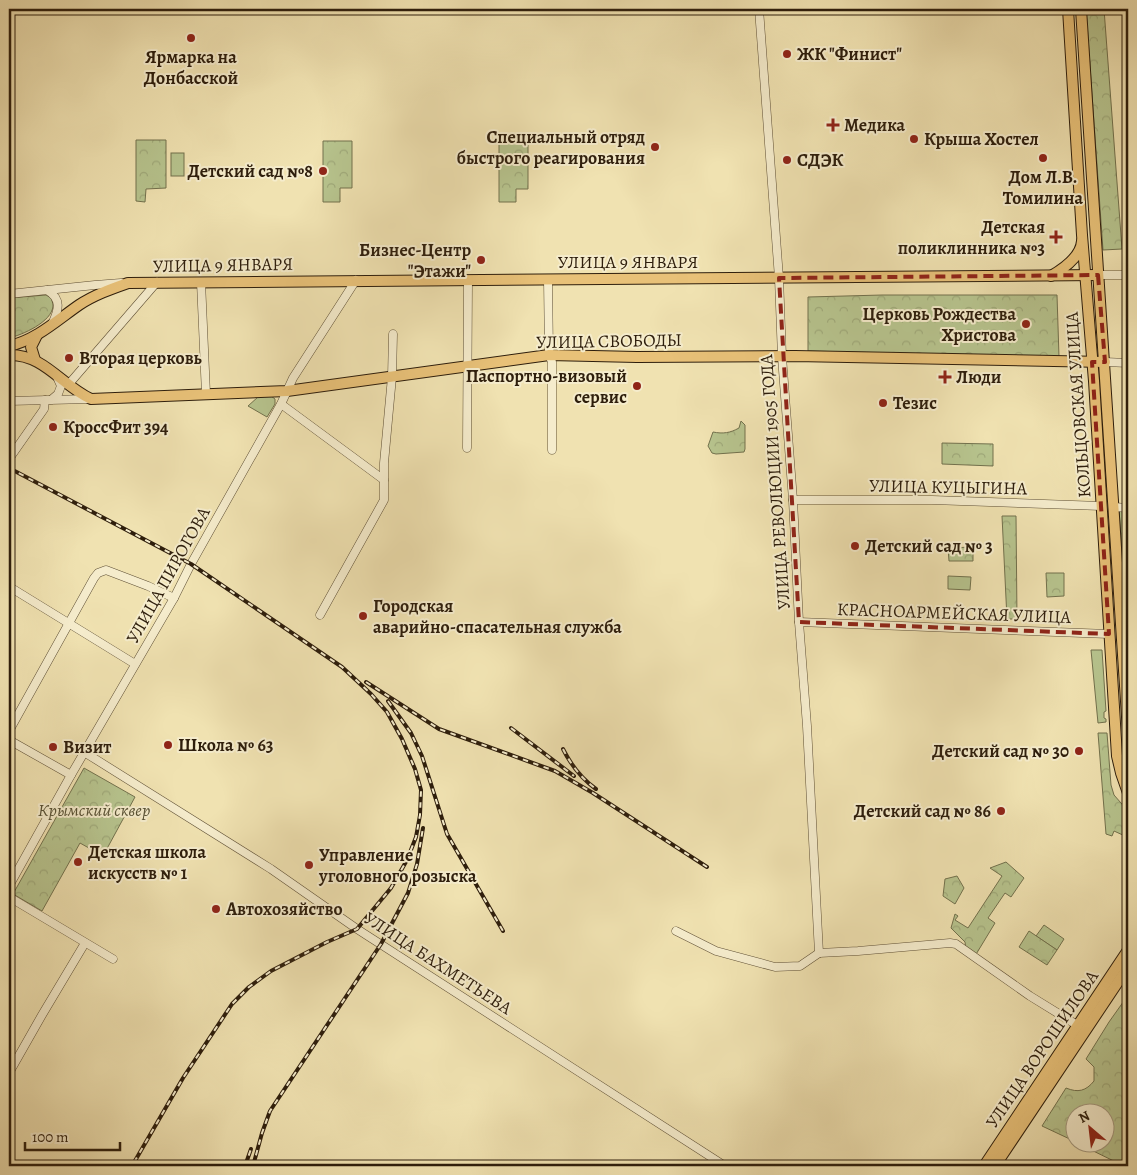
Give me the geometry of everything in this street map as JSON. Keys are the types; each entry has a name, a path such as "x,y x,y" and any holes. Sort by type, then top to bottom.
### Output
{"main road":[{"name":"КОЛЬЦОВСКАЯ УЛИЦА","path":"1068,10 1075,14 1081,10"},
{"name":"КОЛЬЦОВСКАЯ УЛИЦА","path":"1068,10 1117,756 1120,773 1128,794"},
{"name":"КОЛЬЦОВСКАЯ УЛИЦА","path":"1081,10 1126,661 1128,732"},
{"path":"1050,276 1075,256 1082,245 1082,235"},
{"name":"УЛИЦА 9 ЯНВАРЯ","path":"9,346 37,335 93,297 128,283 1098,275"},
{"path":"35,360 31,347 37,335"},
{"path":"9,355 20,355 35,360 54,372 81,394 92,399"},
{"name":"УЛИЦА СВОБОДЫ","path":"92,399 287,391 549,355 1105,362"},
{"name":"УЛИЦА ВОРОШИЛОВА","path":"984,1166 1128,950"},
{"name":"УЛИЦА ВОРОШИЛОВА","path":"995,1166 1128,968"}],"street":[{"name":"УЛИЦА РЕВОЛЮЦИИ 1905 ГОДА","path":"759,9 779,278 782,357 793,500 798,622 807,726 819,953"},
{"name":"УЛИЦА 9 ЯНВАРЯ","path":"1098,275 1128,275"},
{"path":"548,279 549,355 552,362 552,450"},
{"name":"УЛИЦА ПИРОГОВА","path":"9,886 84,752 174,598 191,564 281,404 293,378 356,280"},
{"path":"467,448 468,280"},
{"path":"68,385 156,282"},
{"path":"201,282 206,394"},
{"name":"УЛИЦА 9 ЯНВАРЯ","path":"9,294 95,284 128,283"},
{"path":"47,290 55,297 59,305 52,324"},
{"path":"320,615 384,500 384,463 392,377 393,334"},
{"name":"УЛИЦА СВОБОДЫ","path":"1105,362 1128,363"},
{"path":"9,459 44,409 48,400 58,394 61,386 54,372"},
{"name":"УЛИЦА СВОБОДЫ","path":"9,401 92,399"},
{"path":"281,404 384,480"},
{"name":"УЛИЦА КУЦЫГИНА","path":"793,500 942,501 1101,506"},
{"path":"1114,507 1128,508"},
{"path":"9,731 98,573 106,570 174,598"},
{"path":"9,590 13,588 135,664"},
{"name":"КРАСНОАРМЕЙСКАЯ УЛИЦА","path":"798,622 1109,634"},
{"path":"1111,670 1126,676"},
{"path":"9,740 71,775"},
{"name":"УЛИЦА БАХМЕТЬЕВА","path":"84,752 271,869 365,934 725,1166"},
{"path":"9,897 112,958"},
{"path":"676,931 716,951 775,968 800,966 819,953 858,952 956,944 1030,996 1078,1025"},
{"path":"9,1073 85,943"}],"highlighted area":[{"path":"1098,275 1105,362 1092,362 1109,634 799,622 779,278"}],"green space":[{"path":"1086,9 1104,9 1122,249 1103,250"},
{"path":"136,140 166,140 166,188 146,189 145,202 136,201"},
{"path":"323,141 352,141 352,188 340,188 340,202 323,202"},
{"path":"499,141 528,141 528,189 516,189 516,202 499,202"},
{"path":"171,153 184,153 184,176 171,176"},
{"path":"46,295 51,298 53,305 48,317 36,327 9,338 9,298"},
{"path":"1057,295 1059,357 808,351 808,297"},
{"path":"271,396 275,399 275,404 267,417 248,406 258,397"},
{"path":"741,421 745,425 744,452 712,453 708,446 713,432 733,431 739,428"},
{"path":"942,443 993,444 993,466 942,464"},
{"path":"1119,510 1128,511 1128,638"},
{"path":"1002,516 1016,516 1017,619 1007,619"},
{"path":"973,547 973,561 949,561 948,548"},
{"path":"1046,573 1064,573 1064,596 1047,597"},
{"path":"948,576 971,577 970,590 948,589"},
{"path":"1091,650 1102,650 1106,711 1104,712 1104,718 1106,722 1098,723"},
{"path":"1098,733 1107,733 1111,785 1114,795 1128,811 1128,845 1123,842 1125,836 1114,831 1112,836 1106,834"},
{"name":"Крымский сквер","path":"84,768 135,797 103,856 80,843 42,911 13,894"},
{"path":"1006,862 1024,878 1011,897 1005,893 988,918 995,923 975,956 966,949 965,942 951,928 955,914 958,916 955,920 968,928 1002,876 990,868"},
{"path":"957,876 964,888 955,904 943,896 945,879"},
{"path":"1044,925 1064,939 1057,950 1036,936"},
{"path":"1029,931 1057,950 1047,965 1019,947"},
{"path":"1126,998 1128,999 1128,1166 1124,1166 1095,1152 1114,1152 1114,1102 1064,1102 1064,1136 1042,1126 1066,1088 1082,1090 1094,1081 1094,1067 1086,1059"}],"railway":[{"path":"9,468 191,564 342,667 387,712 402,739 415,769 421,790 420,815 416,837 407,860 391,888 357,929 271,971 249,987 232,1004 183,1078 132,1166"},
{"path":"366,682 439,729 555,771 593,793 707,867"},
{"path":"388,701 411,733 422,756 447,834 503,931"},
{"path":"511,728 574,776"},
{"path":"563,749 577,771 596,789"},
{"path":"253,1166 270,1111 381,944 408,893 417,864 423,828"},
{"path":"245,1166 251,1149"}],"place":[{"name":"Ярмарка на Донбасской","path":"191,38"},
{"name":"ЖК \"Финист\"","path":"787,54"},
{"name":"Медика","path":"833,125"},
{"name":"Крыша Хостел","path":"914,139"},
{"name":"Специальный отряд быстрого реагирования","path":"655,147"},
{"name":"Дом Л.В. Томилина","path":"1043,158"},
{"name":"СДЭК","path":"787,160"},
{"name":"Детский сад №8","path":"323,171"},
{"name":"Детская поликлинника №3","path":"1056,237"},
{"name":"Бизнес-Центр \"Этажи\"","path":"481,260"},
{"name":"Церковь Рождества Христова","path":"1026,324"},
{"name":"Вторая церковь","path":"69,358"},
{"name":"Люди","path":"945,377"},
{"name":"Паспортно-визовый сервис","path":"637,386"},
{"name":"Тезис","path":"883,403"},
{"name":"КроссФит 394","path":"53,427"},
{"name":"Детский сад № 3","path":"855,546"},
{"name":"Городская аварийно-спасательная служба","path":"363,616"},
{"name":"Школа № 63","path":"168,745"},
{"name":"Визит","path":"53,747"},
{"name":"Детский сад № 30","path":"1079,751"},
{"name":"Детский сад № 86","path":"1001,811"},
{"name":"Детская школа искусств № 1","path":"78,862"},
{"name":"Управление уголовного розыска","path":"309,865"},
{"name":"Автохозяйство","path":"216,909"}]}
